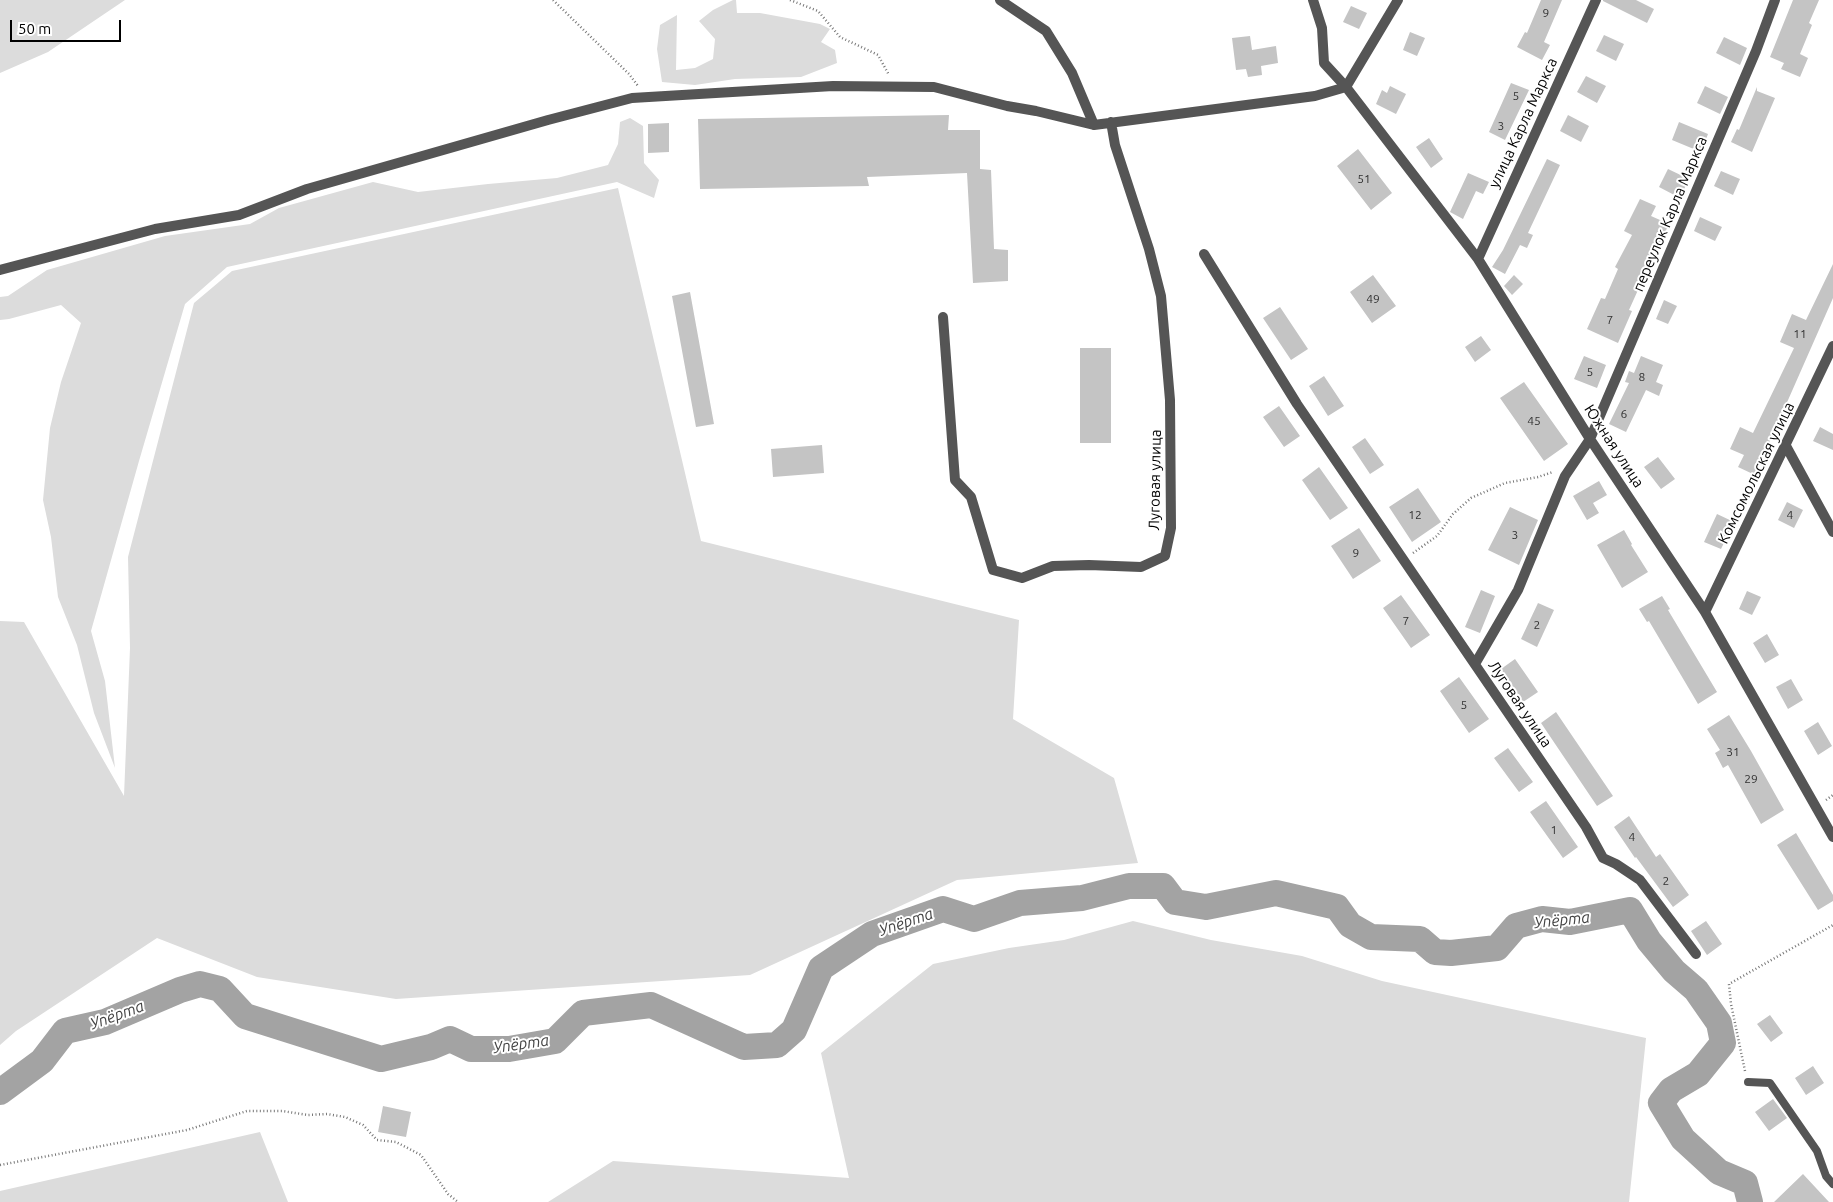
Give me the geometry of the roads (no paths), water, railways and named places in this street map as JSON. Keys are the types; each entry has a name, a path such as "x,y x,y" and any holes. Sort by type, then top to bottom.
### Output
{"street":[{"path":"1000,0 1046,31 1072,73 1094,125"},
{"name":"Южная улица","path":"1313,0 1322,28 1324,63 1346,87 1478,259 1590,439 1705,612 1833,837"},
{"path":"0,270 155,228 239,215 307,189 632,98 833,86 934,87 1007,106 1094,125 1315,96 1346,87 1398,0"},
{"name":"улица Карла Маркса","path":"1478,259 1596,0"},
{"name":"переулок Карла Маркса","path":"1475,664 1518,590 1565,476 1590,439 1756,51 1773,1"},
{"name":"Луговая улица","path":"943,317 955,480 971,497 994,570 1022,578 1053,566 1089,564 1140,567 1165,556 1172,528 1170,400 1161,296 1149,249 1115,145 1111,122"},
{"name":"Луговая улица","path":"1204,254 1297,404 1586,827 1603,858 1640,880 1696,954"},
{"name":"Комсомольская улица","path":"1705,612 1833,346"},
{"path":"1786,446 1833,532"}],"lane":[{"path":"1748,1082 1770,1083 1817,1151 1826,1176 1833,1184"}],"waterway":[{"name":"Упёрта","path":"0,1092 42,1061 65,1031 105,1022 180,990 200,984 220,989 245,1016 381,1059 431,1047 450,1039 471,1049 509,1049 555,1041 583,1013 651,1005 744,1047 777,1045 794,1030 821,968 872,934 943,909 974,919 1020,903 1082,898 1129,886 1163,886 1175,902 1206,907 1276,893 1337,907 1350,925 1371,937 1420,939 1435,952 1451,953 1497,948 1516,926 1542,919 1570,922 1630,910 1649,941 1674,971 1696,990 1719,1023 1723,1043 1698,1074 1671,1090 1661,1103 1683,1139 1719,1172 1745,1183 1750,1202"}]}
